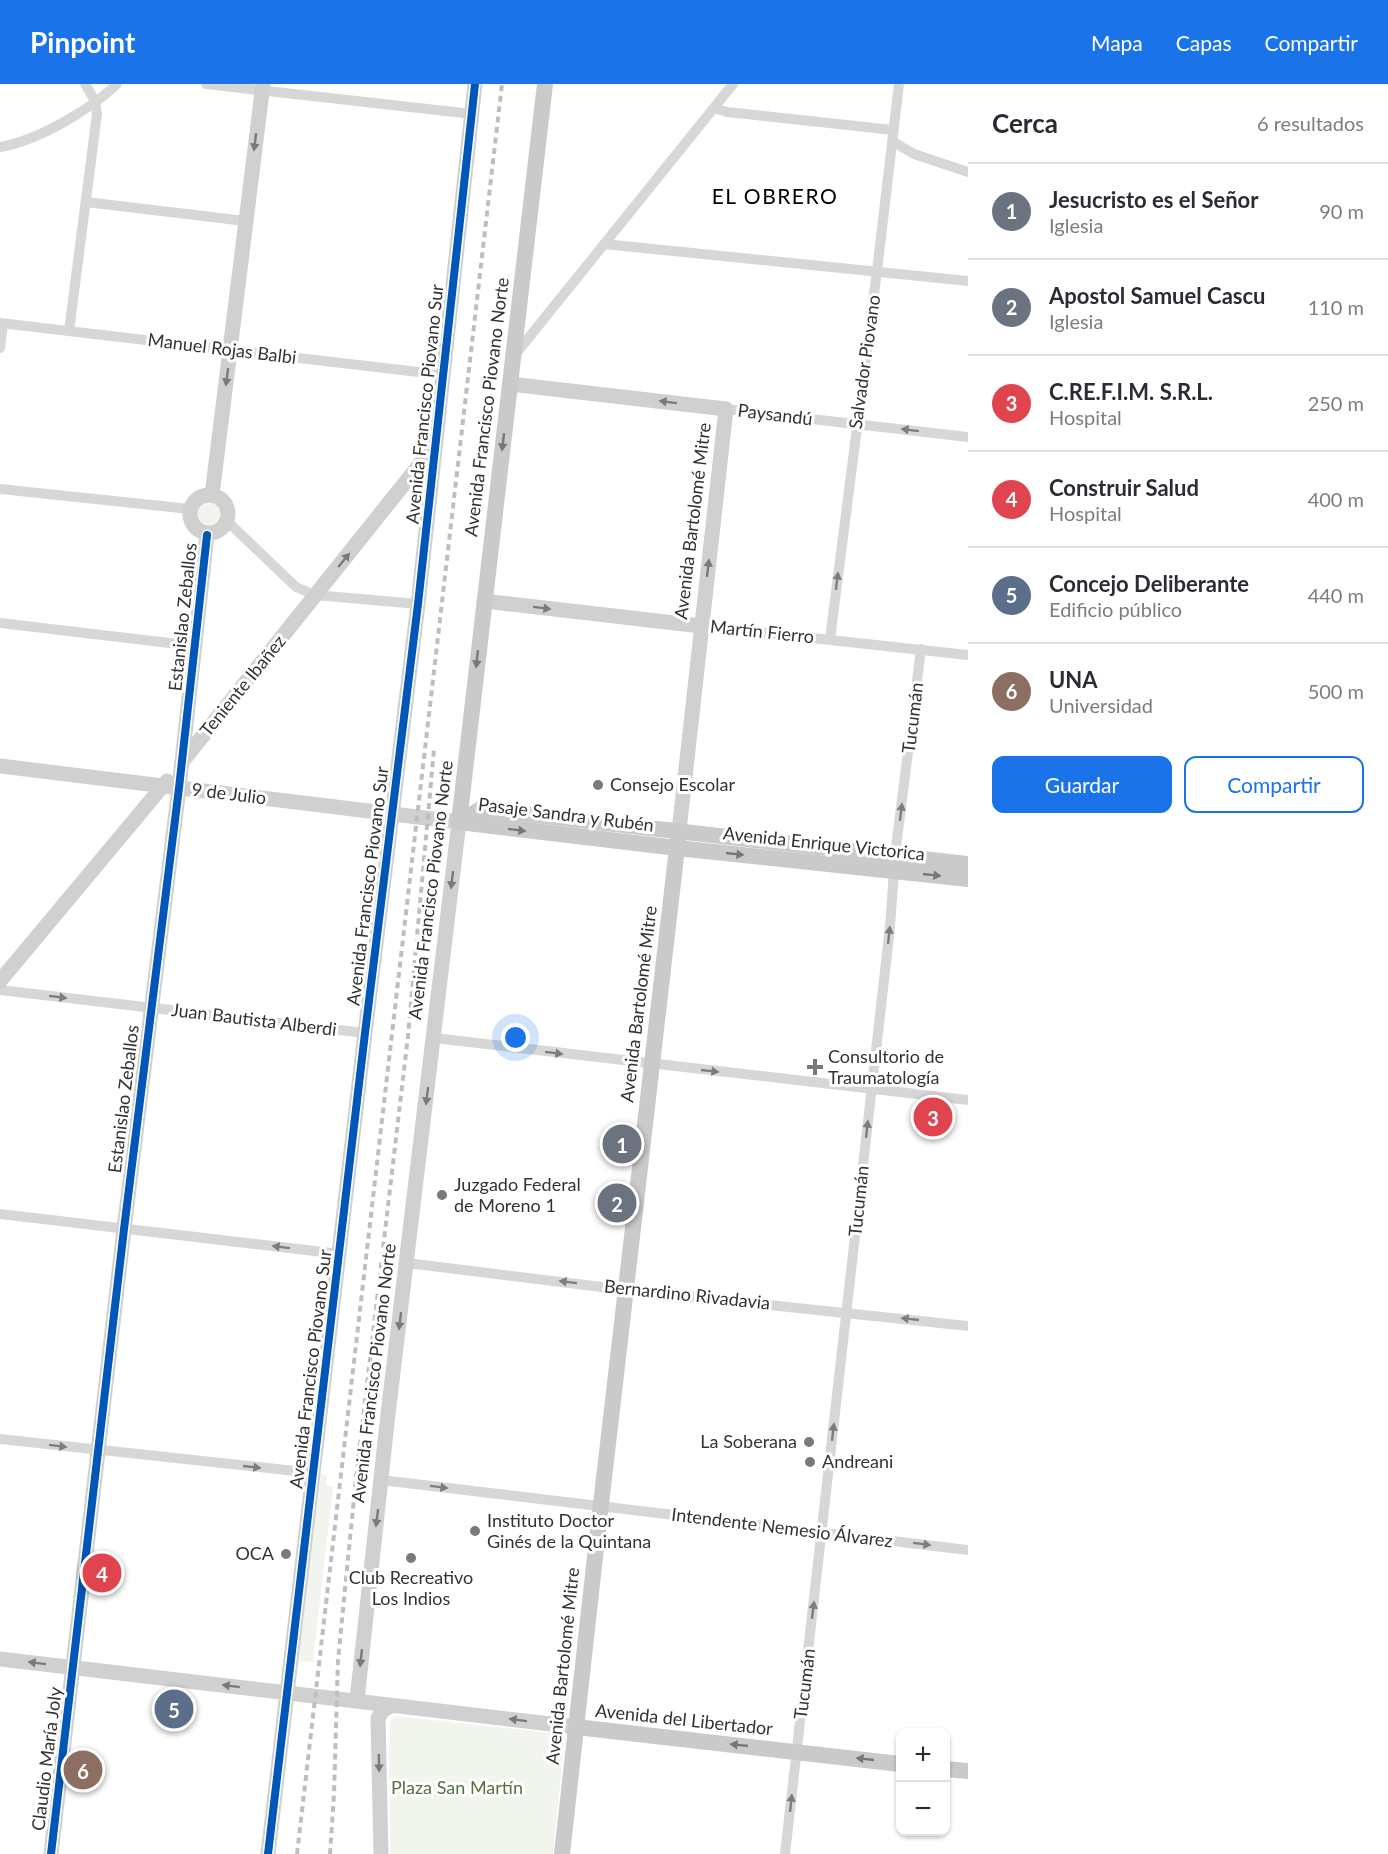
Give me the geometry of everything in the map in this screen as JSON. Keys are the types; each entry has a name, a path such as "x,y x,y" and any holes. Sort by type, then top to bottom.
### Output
{"main road":[{"name":"Avenida Francisco Piovano Norte","path":"459,822 544,84"},
{"name":"Pasaje Sandra y Rubén","path":"459,822 481,809 679,831"},
{"name":"Pasaje Sandra y Rubén","path":"459,822 677,848"},
{"name":"Avenida Bartolomé Mitre","path":"562,1854 679,831"},
{"name":"Avenida Enrique Victorica","path":"679,831 896,863 968,879"},
{"name":"Avenida Enrique Victorica","path":"677,848 896,863 968,864"},
{"name":"Avenida del Libertador","path":"576,1727 896,1764"},
{"path":"950,1769 968,1771"}],"street":[{"path":"69,331 98,114 85,84"},
{"path":"0,147 39,135 117,84"},
{"path":"206,84 262,87 472,114"},
{"name":"Avenida Francisco Piovano Sur","path":"268,1854 418,604 475,84"},
{"path":"512,358 733,84"},
{"name":"Salvador Piovano","path":"830,639 899,84"},
{"path":"212,495 262,87"},
{"path":"714,108 727,112 892,135 900,148 935,163 968,172"},
{"path":"86,202 245,221"},
{"path":"604,244 968,282"},
{"path":"0,348 1,324"},
{"name":"Manuel Rojas Balbi","path":"1,324 444,375"},
{"name":"Paysandú","path":"510,384 968,437"},
{"name":"Avenida Bartolomé Mitre","path":"679,831 726,409"},
{"name":"Teniente Ibañez","path":"0,981 182,763 436,444"},
{"path":"0,489 190,509 202,495 217,496 224,501 227,521 296,587 315,595 418,604"},
{"name":"Estanislao Zeballos","path":"190,509 194,527 207,535 217,533 227,521"},
{"name":"Estanislao Zeballos","path":"72,1667 182,763 207,535"},
{"name":"Martín Fierro","path":"484,601 968,655"},
{"path":"0,623 195,646"},
{"name":"Tucumán","path":"785,1854 921,650"},
{"name":"9 de Julio","path":"0,766 459,822"},
{"name":"Avenida Francisco Piovano Norte","path":"357,1700 459,822"},
{"name":"Juan Bautista Alberdi","path":"0,990 365,1033"},
{"path":"434,1038 968,1100"},
{"path":"0,1214 340,1254"},
{"name":"Bernardino Rivadavia","path":"407,1263 626,1290 968,1326"},
{"path":"0,1439 314,1473"},
{"name":"Intendente Nemesio Álvarez","path":"381,1480 968,1550"},
{"name":"Avenida del Libertador","path":"0,1659 576,1727"},
{"name":"Claudio María Joly","path":"51,1854 72,1667"},
{"path":"357,1700 378,1731"},
{"path":"381,1854 378,1718 383,1710 391,1706"}],"green space":[{"path":"204,502 214,502 221,509 221,519 214,526 204,526 197,519 197,509"},
{"path":"320,1474 327,1475 326,1485 333,1487 313,1662 298,1661"},
{"name":"Plaza San Martín","path":"395,1716 561,1734 565,1737 553,1854 390,1854 389,1748 390,1723"}],"railway":[{"path":"297,1854 502,84"},
{"path":"330,1854 338,1660 356,1478 408,1036 434,749"}],"cycle path":[{"path":"268,1854 418,604 475,84"},
{"path":"51,1854 124,1229 179,788 207,535"}],"place":[{"name":"Consejo Escolar","path":"598,785"},
{"name":"Consultorio de Traumatología","path":"815,1067"},
{"name":"C.RE.F.I.M. S.R.L.","path":"933,1117"},
{"name":"Jesucristo es el Señor","path":"622,1144"},
{"name":"Juzgado Federal de Moreno 1","path":"442,1195"},
{"name":"Apostol Samuel Cascu","path":"617,1203"},
{"name":"La Soberana","path":"809,1442"},
{"name":"Andreani","path":"810,1462"},
{"name":"Instituto Doctor Ginés de la Quintana","path":"475,1531"},
{"name":"OCA","path":"286,1554"},
{"name":"Club Recreativo Los Indios","path":"411,1558"},
{"name":"Construir Salud","path":"102,1573"},
{"name":"Concejo Deliberante","path":"174,1709"},
{"name":"UNA","path":"83,1770"}],"district":[{"name":"EL OBRERO","path":"775,197"}]}
